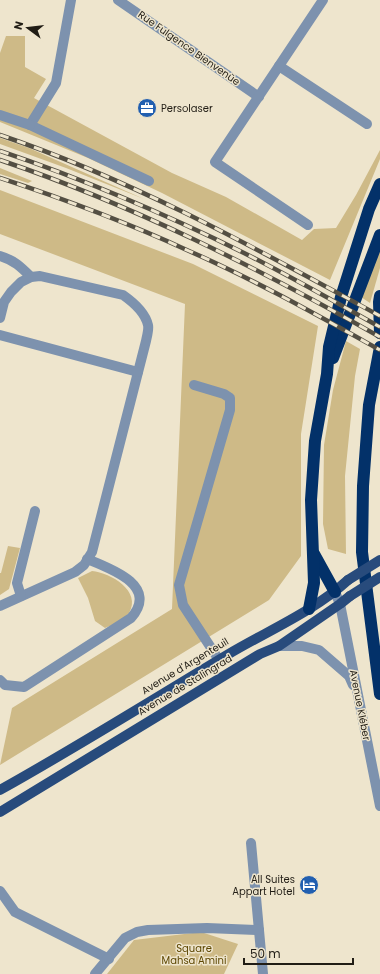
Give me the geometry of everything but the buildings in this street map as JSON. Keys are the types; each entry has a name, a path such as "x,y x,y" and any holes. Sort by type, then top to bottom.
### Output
{"highway":[{"path":"309,609 314,582 311,500 315,441 327,374 329,347 341,297 369,209 380,184"},
{"path":"327,374 380,236"},
{"path":"380,296 380,333"},
{"path":"380,347 369,405 363,486 362,545 380,694"},
{"path":"314,553 335,592"}],"main road":[{"name":"Avenue d'Argenteuil","path":"0,790 219,660 309,609 335,592 348,580 380,560"},
{"name":"Avenue de Stalingrad","path":"0,812 260,654 279,646 350,596 380,577"}],"street":[{"path":"30,125 56,83 71,0"},
{"name":"Rue Fulgence Bienvenüe","path":"118,0 259,97"},
{"path":"308,225 215,162 323,0"},
{"path":"279,66 367,124"},
{"path":"0,115 30,125 150,181"},
{"path":"0,256 10,258 20,265 31,277"},
{"path":"0,318 4,302 11,292 21,282 31,277 40,276 50,277 123,295 133,302 141,312 148,325 146,341 92,552 84,565 75,572 0,606"},
{"path":"0,335 138,372"},
{"path":"194,385 224,394 230,398 230,410 179,586 183,605 219,660"},
{"path":"21,596 17,582 35,511"},
{"path":"0,680 5,685 24,687 135,614 139,606 140,595 134,585 106,567 87,559"},
{"name":"Avenue Kléber","path":"335,592 340,604 380,806"},
{"path":"279,646 302,646 319,650 349,676 358,696"},
{"path":"251,843 263,974"},
{"path":"0,891 15,912 109,959"},
{"path":"95,974 125,938 137,932 148,930 207,928 259,930"}],"green space":[{"path":"6,36 25,36 25,67 46,79 34,98 172,173 226,197 302,240 314,229 336,228 356,195 380,150 380,159 330,280 162,193 88,158 0,122 0,53"},
{"path":"0,138 29,148 144,199 0,144"},
{"path":"0,168 32,181 28,183 0,174"},
{"path":"0,190 193,264 318,326 301,434 301,556 269,600 0,765 12,708 172,609 185,304 0,234"},
{"path":"380,247 380,268 370,303 361,297"},
{"path":"346,341 360,349 355,376 345,476 346,554 328,549 323,524 324,445 333,390"},
{"path":"8,546 20,548 9,589 0,595 0,573"},
{"path":"92,571 100,572 115,579 122,584 131,597 132,605 127,616 105,628 95,621 88,598 78,578"},
{"name":"Square Mahsa Amini","path":"201,932 238,944 224,974 107,974 134,940"}],"railway":[{"path":"0,135 49,153 146,194 241,241 380,316"},
{"path":"0,151 93,185 184,225 261,262 380,327"},
{"path":"0,160 50,178 147,218 288,287 380,337"},
{"path":"0,178 96,212 214,262 262,286 380,350"}],"place":[{"name":"Persolaser","path":"147,108"},
{"name":"All Suites Appart Hotel","path":"309,885"}]}
